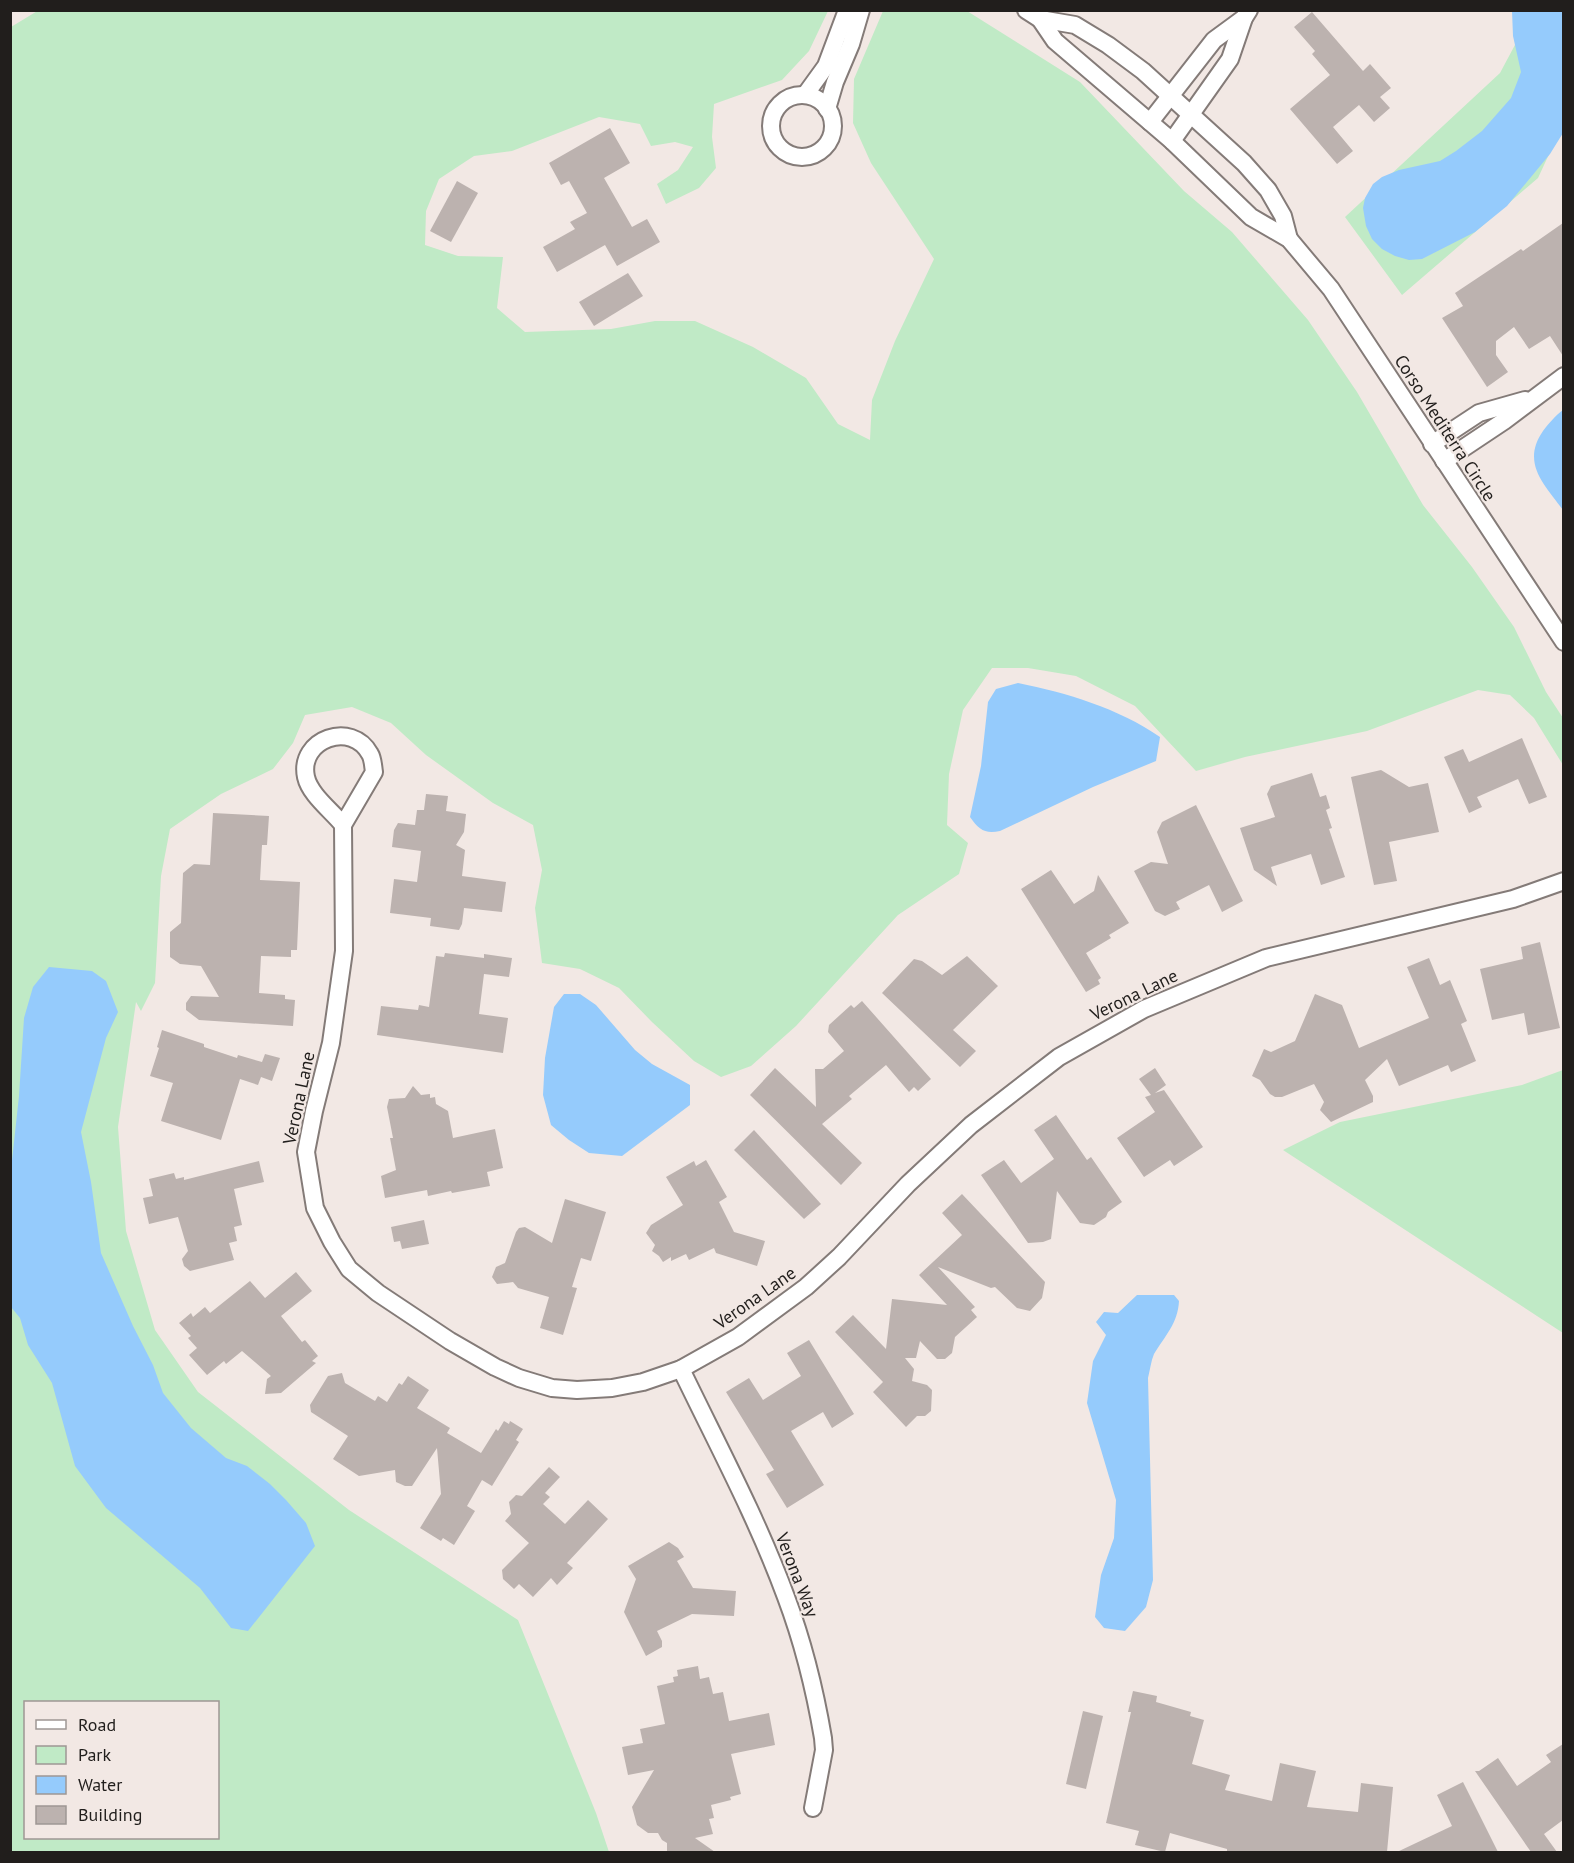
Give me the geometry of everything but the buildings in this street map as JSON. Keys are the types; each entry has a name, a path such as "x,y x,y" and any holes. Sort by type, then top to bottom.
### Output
{"street":[{"path":"805,95 826,66 847,10"},
{"path":"827,109 834,82 851,44 861,10"},
{"path":"1150,122 1215,40 1247,14"},
{"path":"1172,141 1230,59 1247,14"},
{"name":"Corso Mediterra Circle","path":"1033,15 1075,25 1108,45 1143,71 1244,163 1268,190 1283,216 1289,239"},
{"name":"Corso Mediterra Circle","path":"1033,15 1055,41 1172,141 1251,217 1289,239 1331,289 1563,642"},
{"path":"805,95 815,98 827,109 833,125 826,145 818,152 798,157 787,153 777,144 770,124 773,113 784,100 805,95"},
{"path":"1444,461 1504,421 1563,376"},
{"path":"1432,444 1479,413 1532,398"},
{"path":"347,736 361,742 371,755 374,772 343,825 321,800 306,778 305,764 309,753 316,745 329,737 347,736"},
{"name":"Verona Lane","path":"343,825 344,951 331,1043 306,1152 315,1208 349,1269 378,1293 450,1341 495,1367 519,1378 552,1388 577,1390 612,1389 643,1382 681,1369 738,1337 806,1287 839,1257 908,1184 971,1125 1059,1057 1113,1026 1160,1002 1266,958 1514,899 1563,881"},
{"name":"Verona Way","path":"681,1369 760,1534 787,1599 800,1642 824,1750 813,1808"}],"green space":[{"path":"39,10 828,11 809,51 782,80 714,104 712,137 716,168 699,188 666,204 657,184 678,170 693,147 675,142 651,146 640,124 599,117 512,151 474,156 439,179 426,211 425,245 458,256 503,257 497,308 525,332 611,329 655,321 695,321 753,347 806,378 838,424 870,440 872,400 895,341 934,259 871,163 853,123 854,79 883,11 967,11 1080,82 1184,191 1232,232 1308,320 1357,392 1423,505 1472,567 1514,627 1546,692 1563,718 1563,765 1534,718 1510,695 1478,690 1367,731 1245,757 1196,771 1135,706 1076,676 1028,668 992,668 963,710 949,774 947,825 968,843 959,874 898,915 796,1026 751,1066 721,1077 694,1061 619,988 580,969 542,963 535,908 542,870 533,825 493,803 426,755 391,723 352,707 305,715 293,743 273,769 221,794 170,829 161,876 155,983 141,1011 136,1002 118,1127 126,1231 155,1330 198,1392 349,1510 518,1620 596,1813 609,1852 11,1852 11,27"},
{"path":"1533,11 1563,11 1563,124 1538,178 1402,295 1345,217 1500,73"},
{"path":"1563,1070 1563,1333 1283,1150 1340,1122 1522,1085"}],"water":[{"path":"1512,11 1563,11 1563,133 1550,154 1507,206 1475,232 1422,259 1409,260 1395,256 1382,249 1372,239 1366,226 1363,208 1365,198 1373,184 1382,177 1399,170 1440,161 1456,151 1482,131 1511,98 1521,72 1513,36"},
{"path":"1563,410 1563,510 1538,473 1534,453 1543,431"},
{"path":"1018,683 1092,703 1144,727 1160,737 1156,761 1093,787 1000,831 983,830 970,817 981,766 988,702 996,689"},
{"path":"49,967 92,971 106,981 118,1012 106,1038 81,1132 101,1253 153,1365 163,1393 191,1428 226,1458 247,1466 286,1500 306,1523 315,1546 248,1631 231,1628 200,1588 106,1508 75,1466 52,1383 28,1345 20,1318 11,1307 10,1179 24,1018 33,987"},
{"path":"564,994 580,994 596,1005 635,1050 652,1064 690,1085 690,1105 622,1156 589,1153 551,1125 543,1095 545,1058 554,1007"},
{"path":"1137,1295 1174,1295 1179,1301 1174,1323 1154,1354 1148,1378 1153,1580 1146,1607 1125,1631 1104,1628 1095,1617 1101,1575 1114,1538 1116,1500 1087,1403 1093,1361 1106,1335 1096,1322 1104,1312 1118,1313"}]}
